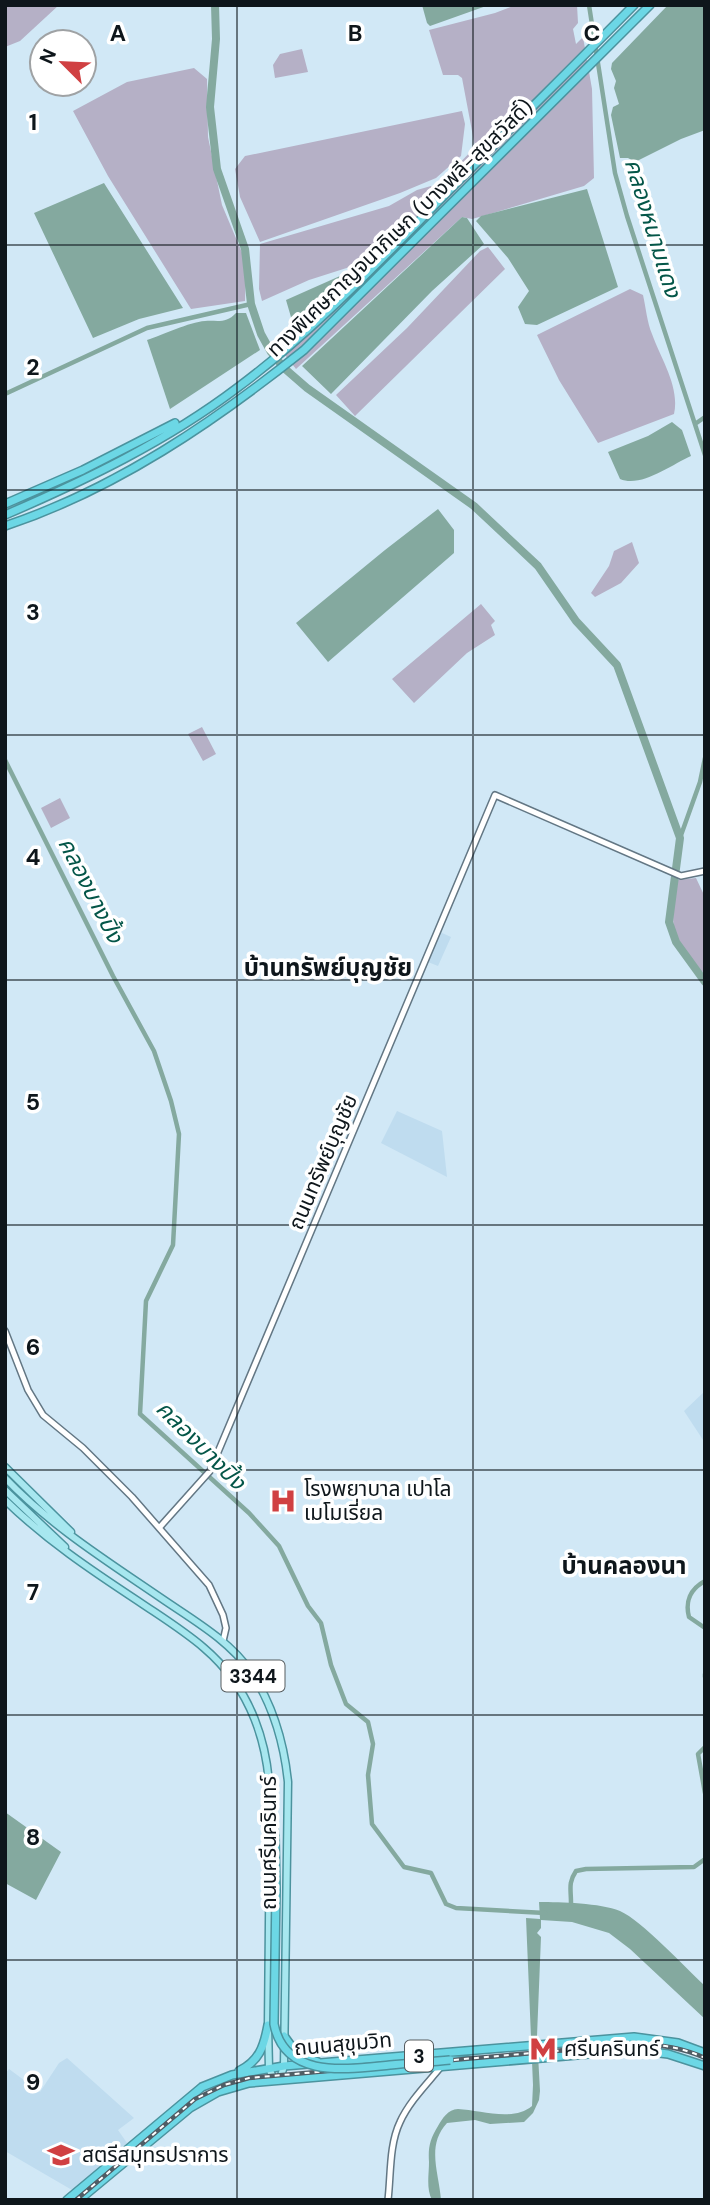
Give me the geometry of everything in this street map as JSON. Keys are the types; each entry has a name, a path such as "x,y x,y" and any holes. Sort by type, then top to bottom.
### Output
{"highway":[{"name":"ทางพิเศษกาญจนาภิเษก (บางพลี-สุขสวัสดิ์)","path":"5,514 85,480 197,415 263,368 357,285 634,5"},
{"name":"ทางพิเศษกาญจนาภิเษก (บางพลี-สุขสวัสดิ์)","path":"5,526 88,491 159,454 242,400 304,350 650,5"},
{"path":"5,504 197,415"},
{"path":"270,1803 275,1836 276,1889 274,2024 278,2038 290,2054 301,2062 316,2067 341,2070 450,2060 499,2062"},
{"path":"233,2088 238,2084 238,2080 232,2075 258,2057 265,2042 268,2025"},
{"path":"284,2036 297,2054 322,2063"},
{"name":"ถนนสุขุมวิท","path":"66,2200 194,2092 232,2075 284,2066 647,2038 678,2043 705,2053"},
{"name":"ถนนสุขุมวิท","path":"79,2200 190,2108 218,2092 233,2088 277,2079 440,2068 635,2050 685,2058 705,2066"},
{"path":"308,2065 304,2072 309,2078"}],"main road":[{"name":"ถนนศรีนครินทร์","path":"5,1467 53,1515 106,1559"},
{"name":"ถนนศรีนครินทร์","path":"5,1478 53,1522 223,1641 250,1671 260,1689 277,1728 286,1763 288,1805 284,2066 277,2079 269,2068 269,1773 263,1740 250,1706 233,1679 201,1646 48,1539 5,1500"},
{"name":"ถนนศรีนครินทร์","path":"5,1490 96,1573"},
{"path":"268,2005 275,2013 284,2008"}],"street":[{"name":"ถนนทรัพย์บุญชัย","path":"159,1528 210,1471 495,795 681,876 705,871"},
{"path":"5,1331 28,1390 43,1415 95,1459 186,1556 214,1591 226,1628 223,1641"},
{"path":"388,2200 395,2137 400,2122 410,2104 440,2068"}],"shaded area":[{"path":"5,5 59,5 34,28 28,28 28,34 20,41 5,47"},
{"path":"422,5 489,5 430,26"},
{"path":"516,5 577,5 578,23 573,29 576,44 583,37 592,89 594,178 584,186 483,216 472,219 462,217 296,369 278,346 356,265 309,280 262,301 259,289 260,244 389,206 417,190 431,186 434,190 475,147 462,78 458,75 443,75 429,30"},
{"path":"668,5 705,5 705,130 635,162 620,158 611,115 613,107 619,104 614,88 616,81 611,69 612,63"},
{"path":"302,49 308,72 275,78 273,65 280,54"},
{"path":"194,68 207,79 208,137 222,205 246,262 245,301 191,309 108,176 73,111 127,82"},
{"path":"462,111 465,124 461,156 436,178 260,242 240,197 235,169 245,156"},
{"path":"104,183 183,308 139,319 93,338 34,213"},
{"path":"587,189 618,287 537,325 525,324 518,307 529,291 508,258 476,221 481,216"},
{"path":"462,217 467,218 484,244 432,291 331,394 302,366"},
{"path":"488,247 505,269 355,416 336,395 407,328 480,251"},
{"path":"349,272 298,326 293,324 286,300"},
{"path":"630,289 643,295 650,329 672,383 674,414 598,443 559,380 537,335"},
{"path":"236,313 246,313 260,350 170,409 147,340 191,324 225,320"},
{"path":"672,422 682,430 691,456 646,478 628,481 620,479 608,452 648,436"},
{"path":"438,509 454,530 454,553 328,662 296,623"},
{"path":"632,542 639,563 621,583 595,597 591,593 609,566 614,551"},
{"path":"481,604 495,621 491,625 495,635 467,653 414,703 392,679"},
{"path":"202,727 216,754 203,761 188,734"},
{"path":"60,798 70,818 51,828 41,808"},
{"path":"696,878 705,897 705,971 702,972 683,948 673,921 678,880"},
{"path":"440,932 451,937 438,966 428,962"},
{"path":"397,1111 442,1131 447,1177 381,1143"},
{"path":"705,1391 705,1443 684,1411"},
{"path":"5,1812 61,1852 36,1900 5,1883"},
{"path":"539,1902 602,1906 629,1916 705,1986 705,2019 609,1933 572,1922 541,1920 541,1928 537,1933 541,1937 537,2036 539,2100 533,2113 524,2122 490,2124 475,2120 447,2123 435,2150 441,2200 432,2200 428,2186 429,2147 446,2115 458,2109 496,2114 516,2113 532,2106 526,1918 540,1919"},
{"path":"67,2058 134,2118 118,2130 127,2143 72,2190 5,2151 5,2074 9,2069 40,2092 59,2063"}],"waterway":[{"path":"215,5 216,39 210,107 217,169 245,249 251,304 261,334 284,368 307,388 474,506 538,566 576,621 617,665 680,838 669,922 676,942 705,982"},
{"name":"คลองหนามแดง","path":"589,5 615,173 705,455"},
{"path":"5,394 147,328 251,304"},
{"path":"695,424 705,417"},
{"name":"คลองหนามแดง","path":"680,838 700,782 705,758"},
{"name":"คลองบางปิ้ง","path":"5,760 113,976 154,1051 179,1134 173,1245 146,1301 140,1414 249,1513 279,1546 308,1606 321,1623 331,1665 346,1704 368,1722 373,1744 368,1775 372,1824 404,1867 431,1873 446,1904 456,1908 545,1913"},
{"path":"705,1581 692,1592 688,1606 689,1617 705,1628"},
{"path":"705,1747 698,1754 705,1793"},
{"path":"571,1903 571,1883 576,1871 694,1867 705,1859"}],"railway":[{"path":"76,2200 195,2099 224,2085 249,2078 634,2044 670,2047 705,2058"}],"place":[{"name":"โรงพยาบาล เปาโล เมโมเรี่ยล","path":"283,1501"},
{"name":"ศรีนครินทร์","path":"543,2049"},
{"name":"สตรีสมุทรปราการ","path":"61,2155"}],"district":[{"name":"บ้านทรัพย์บุญชัย","path":"328,967"},
{"name":"บ้านคลองนา","path":"624,1565"}]}
